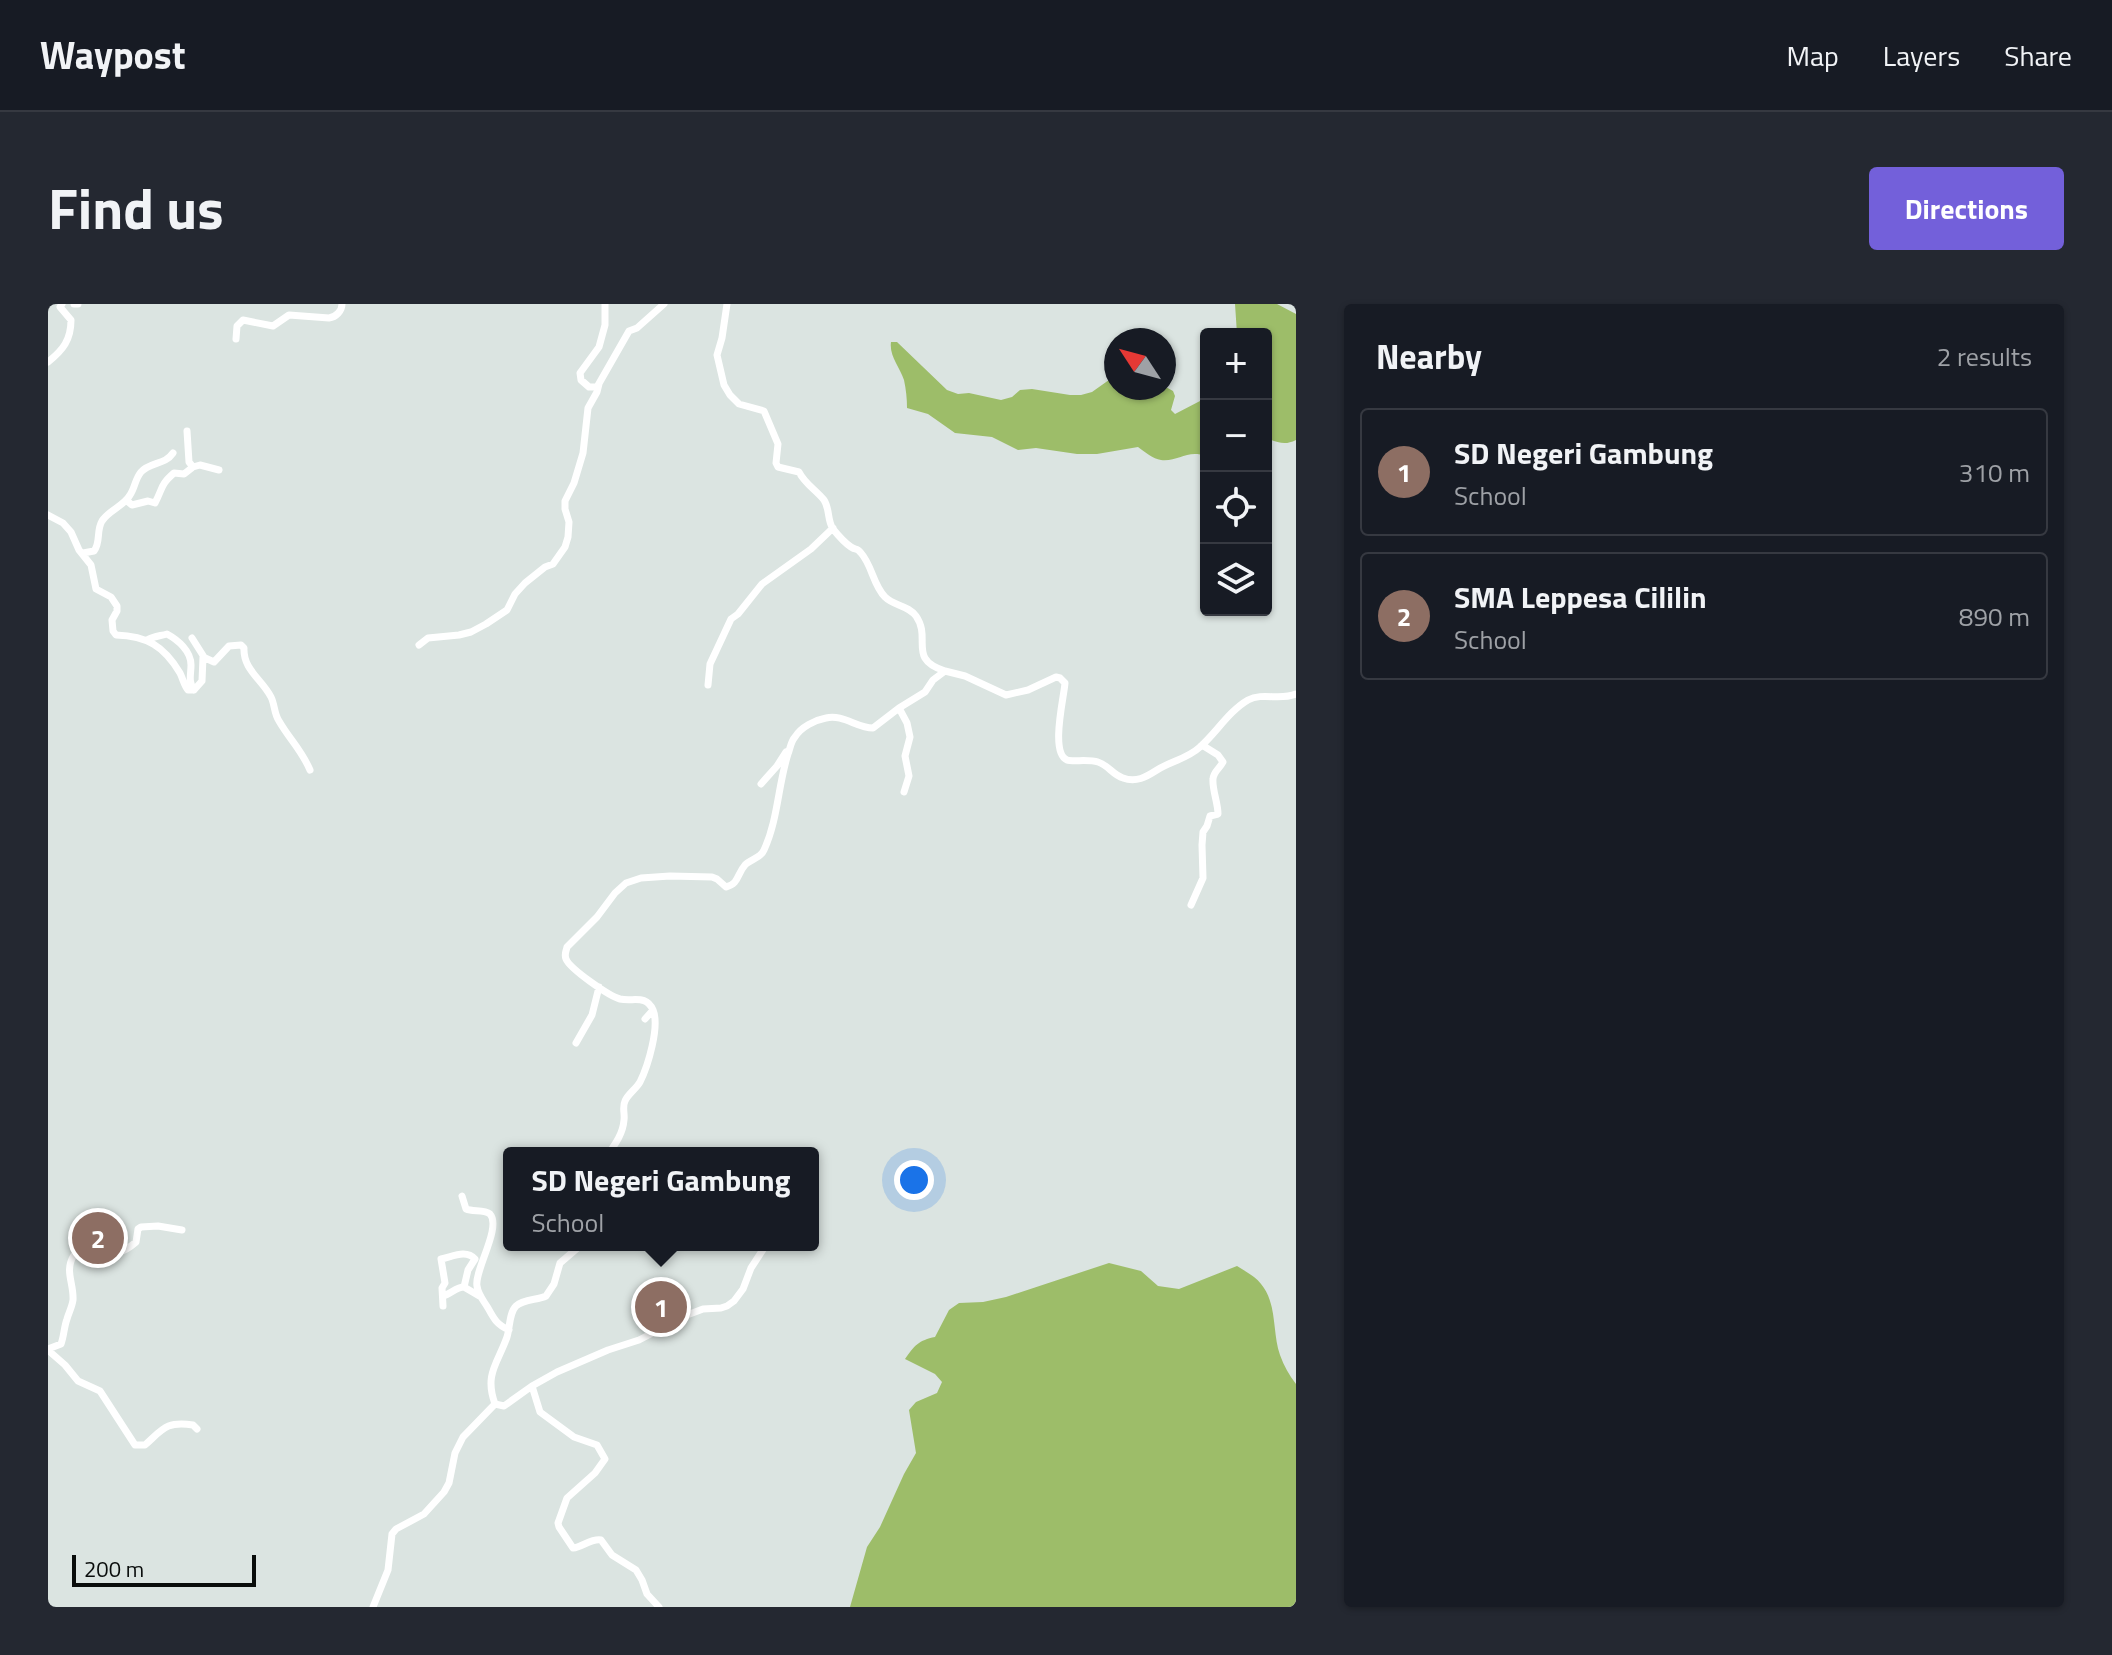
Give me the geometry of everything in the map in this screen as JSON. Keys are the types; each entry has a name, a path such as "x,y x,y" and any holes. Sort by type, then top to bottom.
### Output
{"street":[{"path":"48,362 64,348 70,334 71,320 60,307 62,304"},
{"path":"236,339 237,326 243,320 273,326 289,315 329,318 341,311 342,304"},
{"path":"599,384 596,387 587,386 581,380 580,373 599,347 605,325 605,304"},
{"path":"419,645 428,638 459,635 486,624 507,610 525,583 553,564 568,537 565,501 583,453 588,408 600,388 603,374 629,331 637,328 664,304"},
{"path":"727,304 717,355 726,389 739,404 764,411 778,444 778,467 799,472 803,480 818,492 827,504 833,528 848,545 863,555 882,594 914,614 920,624 924,659 933,666 965,676 1006,695 1028,690 1056,677 1065,683 1058,728 1065,759 1099,762 1121,778 1140,779 1189,755 1251,699 1284,698 1296,694"},
{"path":"187,431 189,462 193,467"},
{"path":"83,553 94,551 98,546 101,522 130,496 138,475 146,468 170,458 173,453"},
{"path":"126,500 132,505 148,501 155,503 163,484 177,472 184,474 200,465 219,470"},
{"path":"48,515 68,527 91,565 96,589 111,597 117,606 112,620 114,633 147,640 175,667 185,688 194,690"},
{"path":"708,685 710,664 731,619 762,584 811,549 833,528"},
{"path":"147,640 167,634 189,653 190,684 194,690"},
{"path":"192,638 204,657 214,662 229,646 237,644 244,648 249,669 271,696 277,719 303,752 310,770"},
{"path":"194,690 202,681 204,657"},
{"path":"761,784 783,758 791,740 814,722 831,717 873,728 925,692 933,680 945,671"},
{"path":"899,708 910,737 905,756 909,776 904,792"},
{"path":"613,1147 621,1134 625,1101 640,1081 647,1060 654,1030 653,1010 643,1000 620,999 599,987 567,961 567,947 597,917 621,886 632,880 670,876 714,877 726,887 735,883 746,864 764,851 784,767 795,737"},
{"path":"1191,905 1203,878 1203,832 1210,816 1218,811 1214,774 1223,762 1216,753 1202,745"},
{"path":"576,1043 592,1015 599,987"},
{"path":"645,1019 653,1010"},
{"path":"462,1196 466,1209 484,1211 490,1214 493,1221 487,1253 476,1285 493,1319 509,1330"},
{"path":"48,1350 62,1342 65,1322 72,1306 68,1274 74,1255 95,1248 115,1252 125,1250 136,1242 141,1227 182,1230"},
{"path":"495,1404 491,1390 493,1367 515,1307 546,1296 554,1284 560,1263 574,1251"},
{"path":"495,1404 504,1406 557,1372 639,1340 687,1315 727,1306 743,1289 762,1251"},
{"path":"443,1306 442,1288 445,1283 441,1259 464,1253 474,1256 464,1287"},
{"path":"443,1296 464,1287 481,1297"},
{"path":"48,1350 78,1381 100,1391 135,1445 145,1445 170,1424 193,1425 197,1429"},
{"path":"533,1388 540,1412 574,1437 594,1443 605,1459 595,1473 567,1498 559,1527 573,1548 595,1539 601,1540 612,1555 636,1570 647,1594 659,1607"},
{"path":"373,1607 388,1570 392,1534 424,1514 444,1492 463,1437 495,1404"}],"green space":[{"path":"1235,304 1277,304 1296,314 1296,440 1284,443 1272,440 1272,328 1237,328"},
{"path":"891,342 897,342 947,390 958,394 969,393 1001,400 1012,397 1020,390 1032,389 1081,395 1104,384 1104,400 1174,400 1171,410 1175,414 1200,401 1200,454 1161,460 1138,447 1097,454 1036,448 1018,450 992,437 955,433 928,414 907,408 904,380"},
{"path":"1109,1263 1141,1271 1158,1286 1179,1289 1237,1266 1254,1277 1267,1294 1280,1355 1296,1384 1296,1607 850,1607 867,1547 916,1453 909,1410 916,1402 937,1393 942,1382 935,1374 905,1359 908,1354 921,1342 935,1337 949,1310 959,1303 1006,1297"}],"place":[{"name":"SMA Leppesa Cililin","path":"98,1238"},
{"name":"SD Negeri Gambung","path":"661,1307"}]}
